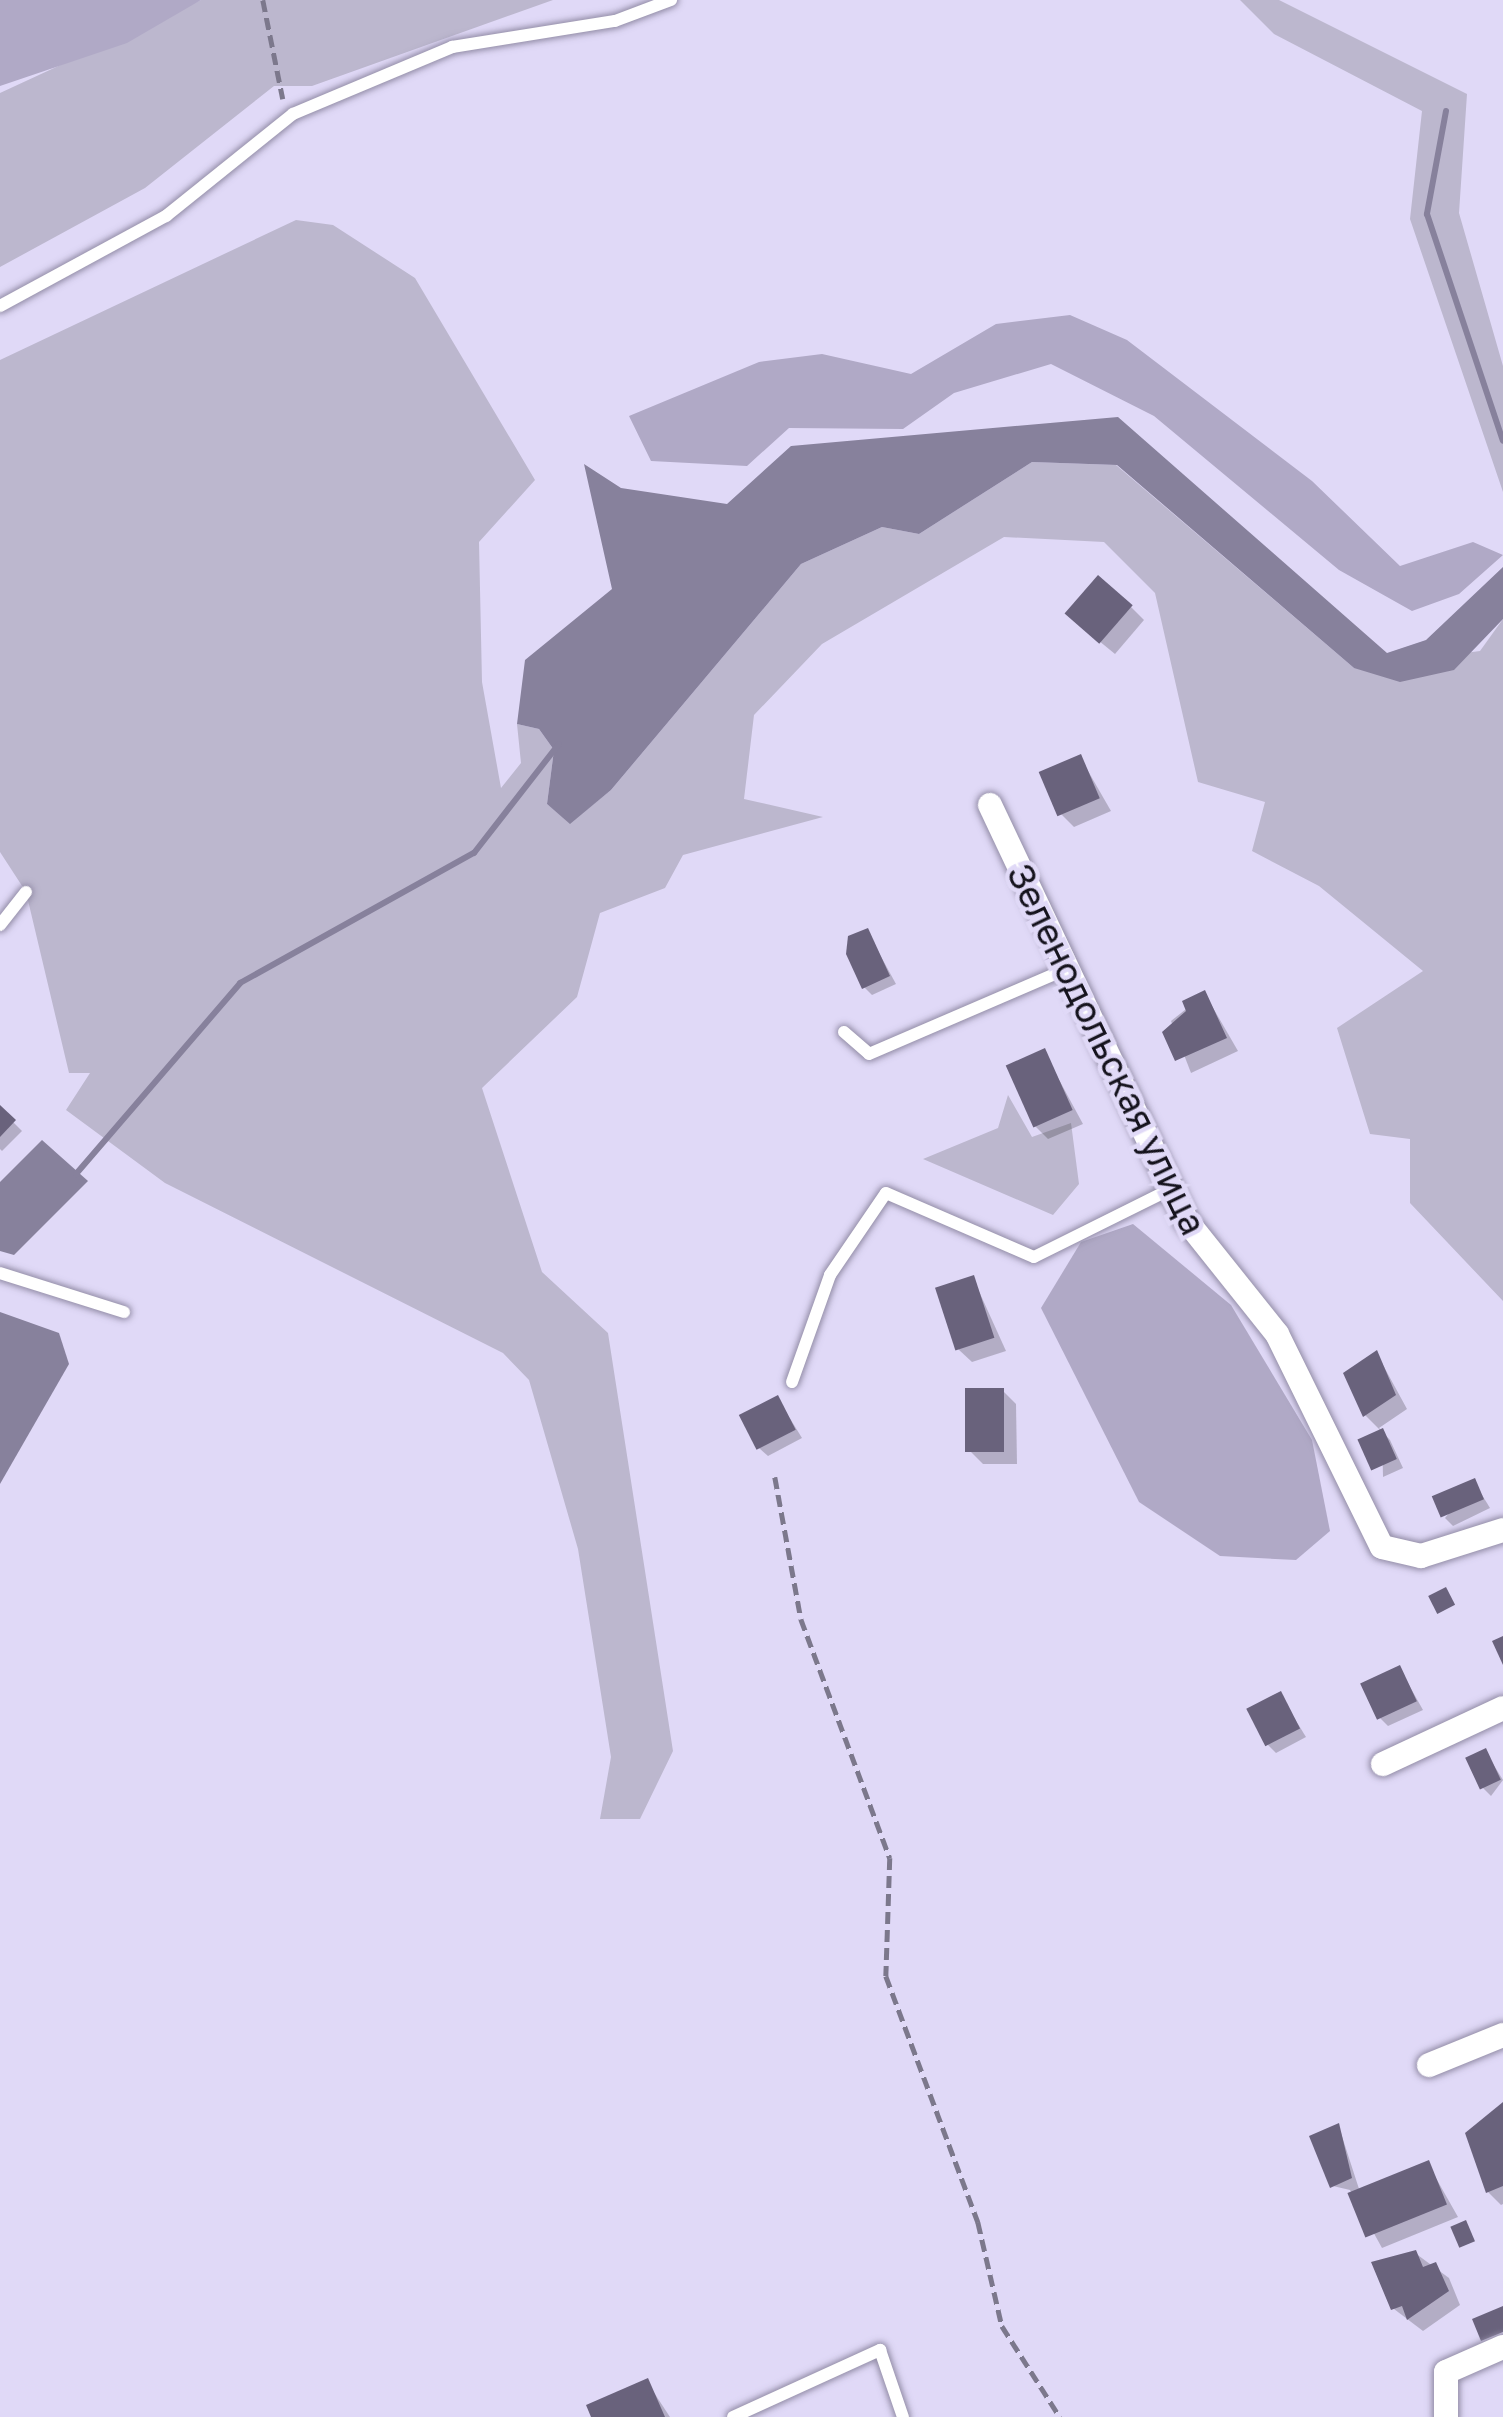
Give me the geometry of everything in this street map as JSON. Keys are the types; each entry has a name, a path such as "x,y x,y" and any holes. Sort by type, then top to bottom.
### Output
{"street":[{"name":"Зеленодольская улица","path":"990,806 1200,1244 1276,1334 1382,1547 1421,1556 1503,1530"},
{"path":"1383,1764 1503,1708"},
{"path":"1429,2066 1503,2036"},
{"path":"1446,2417 1446,2372 1503,2347"}],"lane":[{"path":"0,306 166,216 292,114 452,47 615,21 671,0"},
{"path":"0,925 26,892"},
{"path":"844,1032 869,1054 1067,969"},
{"path":"792,1382 830,1275 886,1193 1034,1257 1171,1189"},
{"path":"0,1273 124,1312"},
{"path":"733,2417 880,2350 903,2417"}],"path":[{"path":"262,0 274,86 292,114"},
{"path":"776,1477 801,1619 890,1858 886,1976 978,2222 1002,2326 1060,2417"}],"shaded area":[{"path":"0,0 201,0 127,43 0,86"},
{"path":"201,0 553,0 312,86 274,86 145,188 0,267 0,93"},
{"path":"1240,0 1279,0 1467,94 1459,213 1503,366 1503,492 1410,219 1422,111 1274,34"},
{"path":"296,220 333,225 415,278 535,480 479,542 482,682 501,788 521,763 517,724 539,729 554,750 547,804 570,823 611,790 801,564 882,527 919,534 1032,462 1116,465 1354,668 1480,651 1503,619 1503,1301 1410,1203 1410,1139 1370,1134 1337,1028 1423,971 1319,886 1252,851 1265,802 1198,782 1155,593 1104,542 1004,537 822,644 754,715 744,799 823,817 683,855 665,888 600,913 577,997 482,1088 542,1272 608,1333 673,1751 640,1819 600,1819 611,1757 578,1549 529,1380 503,1353 165,1183 66,1110 90,1073 69,1073 26,892 0,852 0,360"},
{"path":"1070,315 1127,340 1312,481 1400,566 1473,542 1503,555 1459,594 1412,611 1339,570 1154,416 1051,364 954,393 903,429 789,428 747,466 651,461 629,416 759,362 822,354 911,374 996,324"},
{"path":"1118,417 1387,653 1426,640 1503,567 1503,619 1454,670 1400,682 1354,668 1117,465 1032,462 919,534 882,527 801,564 611,790 570,824 547,804 554,750 539,729 517,724 525,660 612,589 584,464 621,488 727,504 791,446"},
{"path":"1008,1095 1032,1137 1071,1123 1079,1184 1053,1215 923,1159 998,1128"},
{"path":"42,1140 88,1181 14,1255 0,1251 0,1182"},
{"path":"1133,1224 1231,1305 1312,1440 1330,1531 1296,1560 1220,1556 1139,1502 1041,1308 1081,1242"},
{"path":"0,1312 59,1333 69,1364 0,1484"}],"building":[{"path":"1098,575 1133,605 1099,644 1065,613"},
{"path":"1081,754 1100,798 1057,816 1039,772"},
{"path":"868,928 890,976 862,989 846,954 848,936"},
{"path":"1205,990 1227,1038 1175,1061 1162,1032 1186,1011 1182,1001"},
{"path":"1045,1048 1073,1110 1033,1128 1006,1065"},
{"path":"0,1105 16,1120 0,1137"},
{"path":"974,1275 994,1338 955,1350 935,1288"},
{"path":"1377,1350 1396,1395 1363,1417 1343,1373"},
{"path":"965,1388 1004,1388 1004,1452 965,1452"},
{"path":"778,1395 796,1430 757,1450 739,1415"},
{"path":"1383,1428 1397,1459 1371,1470 1357,1439"},
{"path":"1475,1478 1484,1499 1441,1518 1432,1496"},
{"path":"1446,1587 1455,1605 1437,1614 1428,1596"},
{"path":"1503,1636 1503,1665 1492,1641"},
{"path":"1400,1665 1417,1701 1377,1720 1360,1684"},
{"path":"1281,1691 1300,1728 1265,1746 1246,1709"},
{"path":"1486,1748 1501,1780 1480,1789 1465,1758"},
{"path":"1503,2102 1503,2186 1486,2193 1465,2133"},
{"path":"1339,2123 1352,2178 1330,2188 1309,2136"},
{"path":"1429,2160 1447,2205 1365,2237 1347,2193"},
{"path":"1466,2220 1475,2241 1459,2248 1450,2227"},
{"path":"1416,2250 1423,2267 1436,2262 1449,2291 1407,2320 1402,2306 1391,2310 1371,2262"},
{"path":"1503,2306 1503,2332 1481,2341 1472,2319"},
{"path":"648,2378 665,2417 591,2417 586,2405"}],"waterway":[{"path":"1446,111 1427,214 1503,441"},
{"path":"76,1174 240,983 474,853 559,744"}]}
